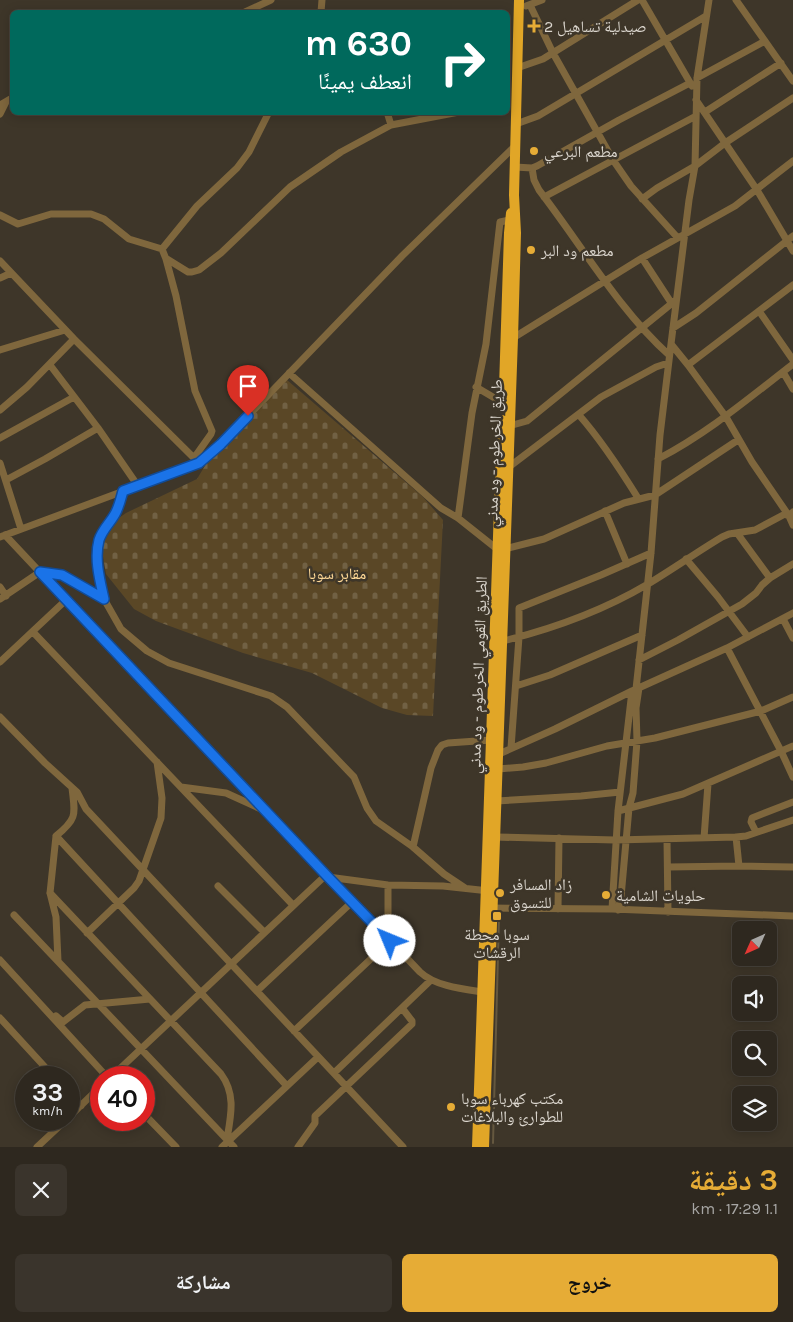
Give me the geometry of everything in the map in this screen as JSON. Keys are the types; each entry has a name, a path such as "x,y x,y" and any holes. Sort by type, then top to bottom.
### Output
{"highway":[{"path":"515,168 516,124 512,104 517,68 519,4"},
{"name":"الطريق القومي الخرطوم - ود مدني","path":"477,1147 482,992 489,891 491,740 501,549 503,403 515,168"},
{"name":"طريق الخرطوم - ود مدني","path":"489,891 495,837 499,754 503,641 501,549 509,468 513,338 513,219"},
{"name":"الطريق القومي الخرطوم - ود مدني","path":"484,1147 488,908"}],"street":[{"path":"249,10 271,0"},
{"path":"519,4 530,5 542,0"},
{"path":"517,68 543,60 638,0"},
{"path":"642,0 705,112 790,239 793,251"},
{"path":"615,910 618,811 626,743 636,689 648,584 658,459 673,328 681,235 695,166 697,78 709,0"},
{"path":"736,0 793,80"},
{"path":"530,5 574,93 613,160 642,199 681,235"},
{"path":"516,124 538,116 706,16"},
{"path":"697,78 765,41"},
{"path":"705,112 781,63"},
{"path":"515,168 532,168 572,149 597,133 690,83"},
{"path":"642,199 695,166 725,143 793,98"},
{"path":"0,114 6,102"},
{"path":"162,249 197,206 237,168 249,152 268,115"},
{"path":"388,115 391,125"},
{"path":"166,259 188,272 199,270 221,253 290,187 341,152 391,125 443,115"},
{"path":"544,198 696,116"},
{"path":"482,992 449,986 431,980 416,968 40,572 2,536 138,486 197,460 221,444 402,256 515,146"},
{"path":"513,338 642,258 721,214 757,190 793,161"},
{"path":"532,168 536,185 544,198 643,328 669,355"},
{"path":"0,215 18,224 51,214 96,215 129,239 162,249"},
{"path":"458,518 476,387 486,344 500,222 513,219"},
{"path":"673,328 696,313 790,239"},
{"path":"162,249 176,296 195,391 212,431 197,460"},
{"path":"642,258 674,302"},
{"path":"0,262 74,340 197,460"},
{"path":"0,278 11,273"},
{"path":"688,365 793,285"},
{"path":"509,426 527,421 674,302"},
{"path":"759,311 793,360"},
{"path":"0,350 65,330"},
{"path":"0,410 27,387 74,340"},
{"path":"671,344 726,417 738,440 791,514 793,525"},
{"path":"509,468 601,397 656,367 668,363"},
{"path":"658,459 701,435 793,364"},
{"path":"50,365 98,428 138,486"},
{"path":"783,372 793,389"},
{"path":"289,373 441,508 501,549 544,539 638,498 655,495 738,440"},
{"path":"476,387 503,403"},
{"path":"0,438 74,397"},
{"path":"579,415 612,457 638,498"},
{"path":"3,478 45,459 98,428"},
{"path":"0,463 3,478 21,529"},
{"path":"123,491 115,514 108,522 99,540 98,554 100,581 104,599 121,629 147,651 169,663 271,696 287,707 354,777 371,816 444,874 465,888"},
{"path":"606,511 627,564"},
{"path":"503,641 593,610 648,584 722,537 755,530 785,514 791,514"},
{"path":"737,533 770,578"},
{"path":"511,748 519,637 519,608 651,553"},
{"path":"686,559 748,637"},
{"path":"639,660 729,612 756,593 770,578 793,564"},
{"path":"0,587 3,598 40,572 62,575 104,599"},
{"path":"1,660 66,600"},
{"path":"499,754 727,648 793,613"},
{"path":"782,619 793,638"},
{"path":"33,632 293,904"},
{"path":"516,686 550,675 642,635"},
{"path":"727,648 782,751 793,777"},
{"path":"615,910 622,897 626,840 633,793 636,689"},
{"path":"498,769 546,763 760,711 793,696"},
{"path":"500,708 514,706"},
{"path":"2,722 81,797 86,809 402,1147"},
{"path":"413,848 427,780 438,750 442,745 448,743 491,740"},
{"path":"618,811 683,794 793,746"},
{"path":"87,933 139,881 160,818 162,798 157,762"},
{"path":"704,838 708,784"},
{"path":"181,787 226,793 266,811"},
{"path":"58,961 56,918 50,893 56,836 68,826 75,814 72,788"},
{"path":"496,801 620,792"},
{"path":"756,832 751,822 752,818 793,802"},
{"path":"495,837 616,840 736,837 793,820"},
{"path":"56,836 286,1086"},
{"path":"736,837 739,866"},
{"path":"558,908 560,838"},
{"path":"667,840 668,912"},
{"path":"668,867 793,867"},
{"path":"122,1066 293,904 327,876 388,884 489,891"},
{"path":"294,1030 389,939 388,884"},
{"path":"218,886 264,932"},
{"path":"50,893 228,1083 232,1110 228,1140"},
{"path":"258,991 352,902"},
{"path":"488,908 558,908 793,916"},
{"path":"14,915 234,1147"},
{"path":"0,960 98,1066"},
{"path":"334,1073 431,980"},
{"path":"40,1003 63,1022 85,1005 150,999"},
{"path":"298,1147 315,1123 315,1116 412,1024 412,1021 402,1008"},
{"path":"0,1019 44,1066"},
{"path":"222,1147 318,1057"},
{"path":"81,1106 90,1097"},
{"path":"155,1125 176,1147"},
{"path":"37,1147 54,1131"}],"green space":[{"name":"مقابر سوبا","path":"287,380 423,497 443,520 433,716 407,715 382,708 312,673 243,653 156,621 134,609 106,574 101,545 106,530 113,522 126,513 197,479 206,464"}],"waterway":[{"path":"493,1143 499,918"}],"place":[{"name":"صيدلية تساهيل 2","path":"534,26"},
{"name":"مطعم البرعي","path":"534,151"},
{"name":"مطعم ود البر","path":"531,250"},
{"name":"زاد المسافر للتسوق","path":"500,893"},
{"name":"حلويات الشامية","path":"606,895"},
{"name":"سوبا محطة الرقشات","path":"497,916"},
{"name":"مكتب كهرباء سوبا للطوارئ والبلاغات","path":"451,1107"}],"route":[{"path":"248,416 221,444 199,463 190,468 123,491 115,514 108,522 99,540 100,581 104,599 62,575 40,572 390,941"}]}
